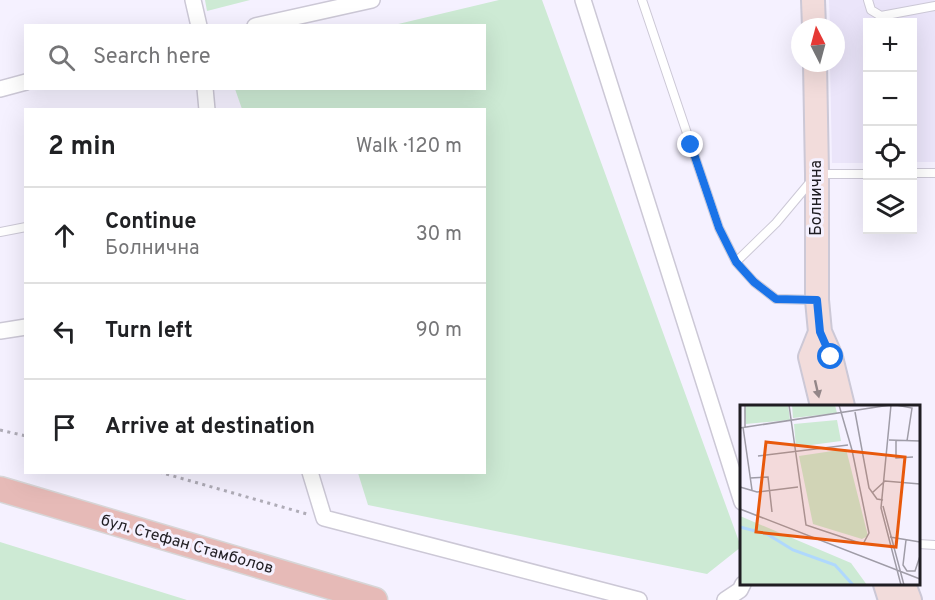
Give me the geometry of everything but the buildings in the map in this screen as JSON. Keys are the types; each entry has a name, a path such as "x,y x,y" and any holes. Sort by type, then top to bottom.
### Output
{"main road":[{"name":"бул. Стефан Стамболов","path":"0,489 375,600"}],"street":[{"path":"193,0 199,24"},
{"path":"264,24 372,0"},
{"path":"583,0 740,499"},
{"path":"813,0 814,18"},
{"name":"Болнична","path":"815,72 817,300 820,332 831,357 843,405"},
{"path":"0,88 24,82"},
{"path":"205,90 207,108"},
{"path":"0,331 24,327"},
{"name":"Болнична","path":"820,332 810,357 822,405"},
{"path":"311,474 324,518 639,600"},
{"path":"725,600 740,590 742,585"},
{"path":"885,585 890,600"},
{"path":"904,585 910,600"}],"lane":[{"path":"642,0 719,228 736,262 754,282 776,299 817,300"},
{"path":"868,0 871,10 881,16 935,6"},
{"path":"917,173 935,173"},
{"path":"736,262 776,223 817,174 863,174"},
{"path":"0,232 24,227"},
{"path":"920,544 935,545"}],"path":[{"path":"0,430 24,436"},
{"path":"166,474 324,518"}],"shaded area":[{"path":"829,0 935,0 935,162 917,162 917,18 863,18 863,163 832,163 830,72 845,72 845,18 830,18"}],"green space":[{"path":"205,0 250,0 207,11"},
{"path":"499,0 542,0 740,544 740,548 707,574 368,505 358,474 486,474 486,108 242,108 235,90 486,90 486,24 398,24"},
{"path":"0,542 187,600 0,600"}],"route":[{"path":"691,145 719,228 736,262 754,282 776,299 817,300 820,332 831,357"}]}
